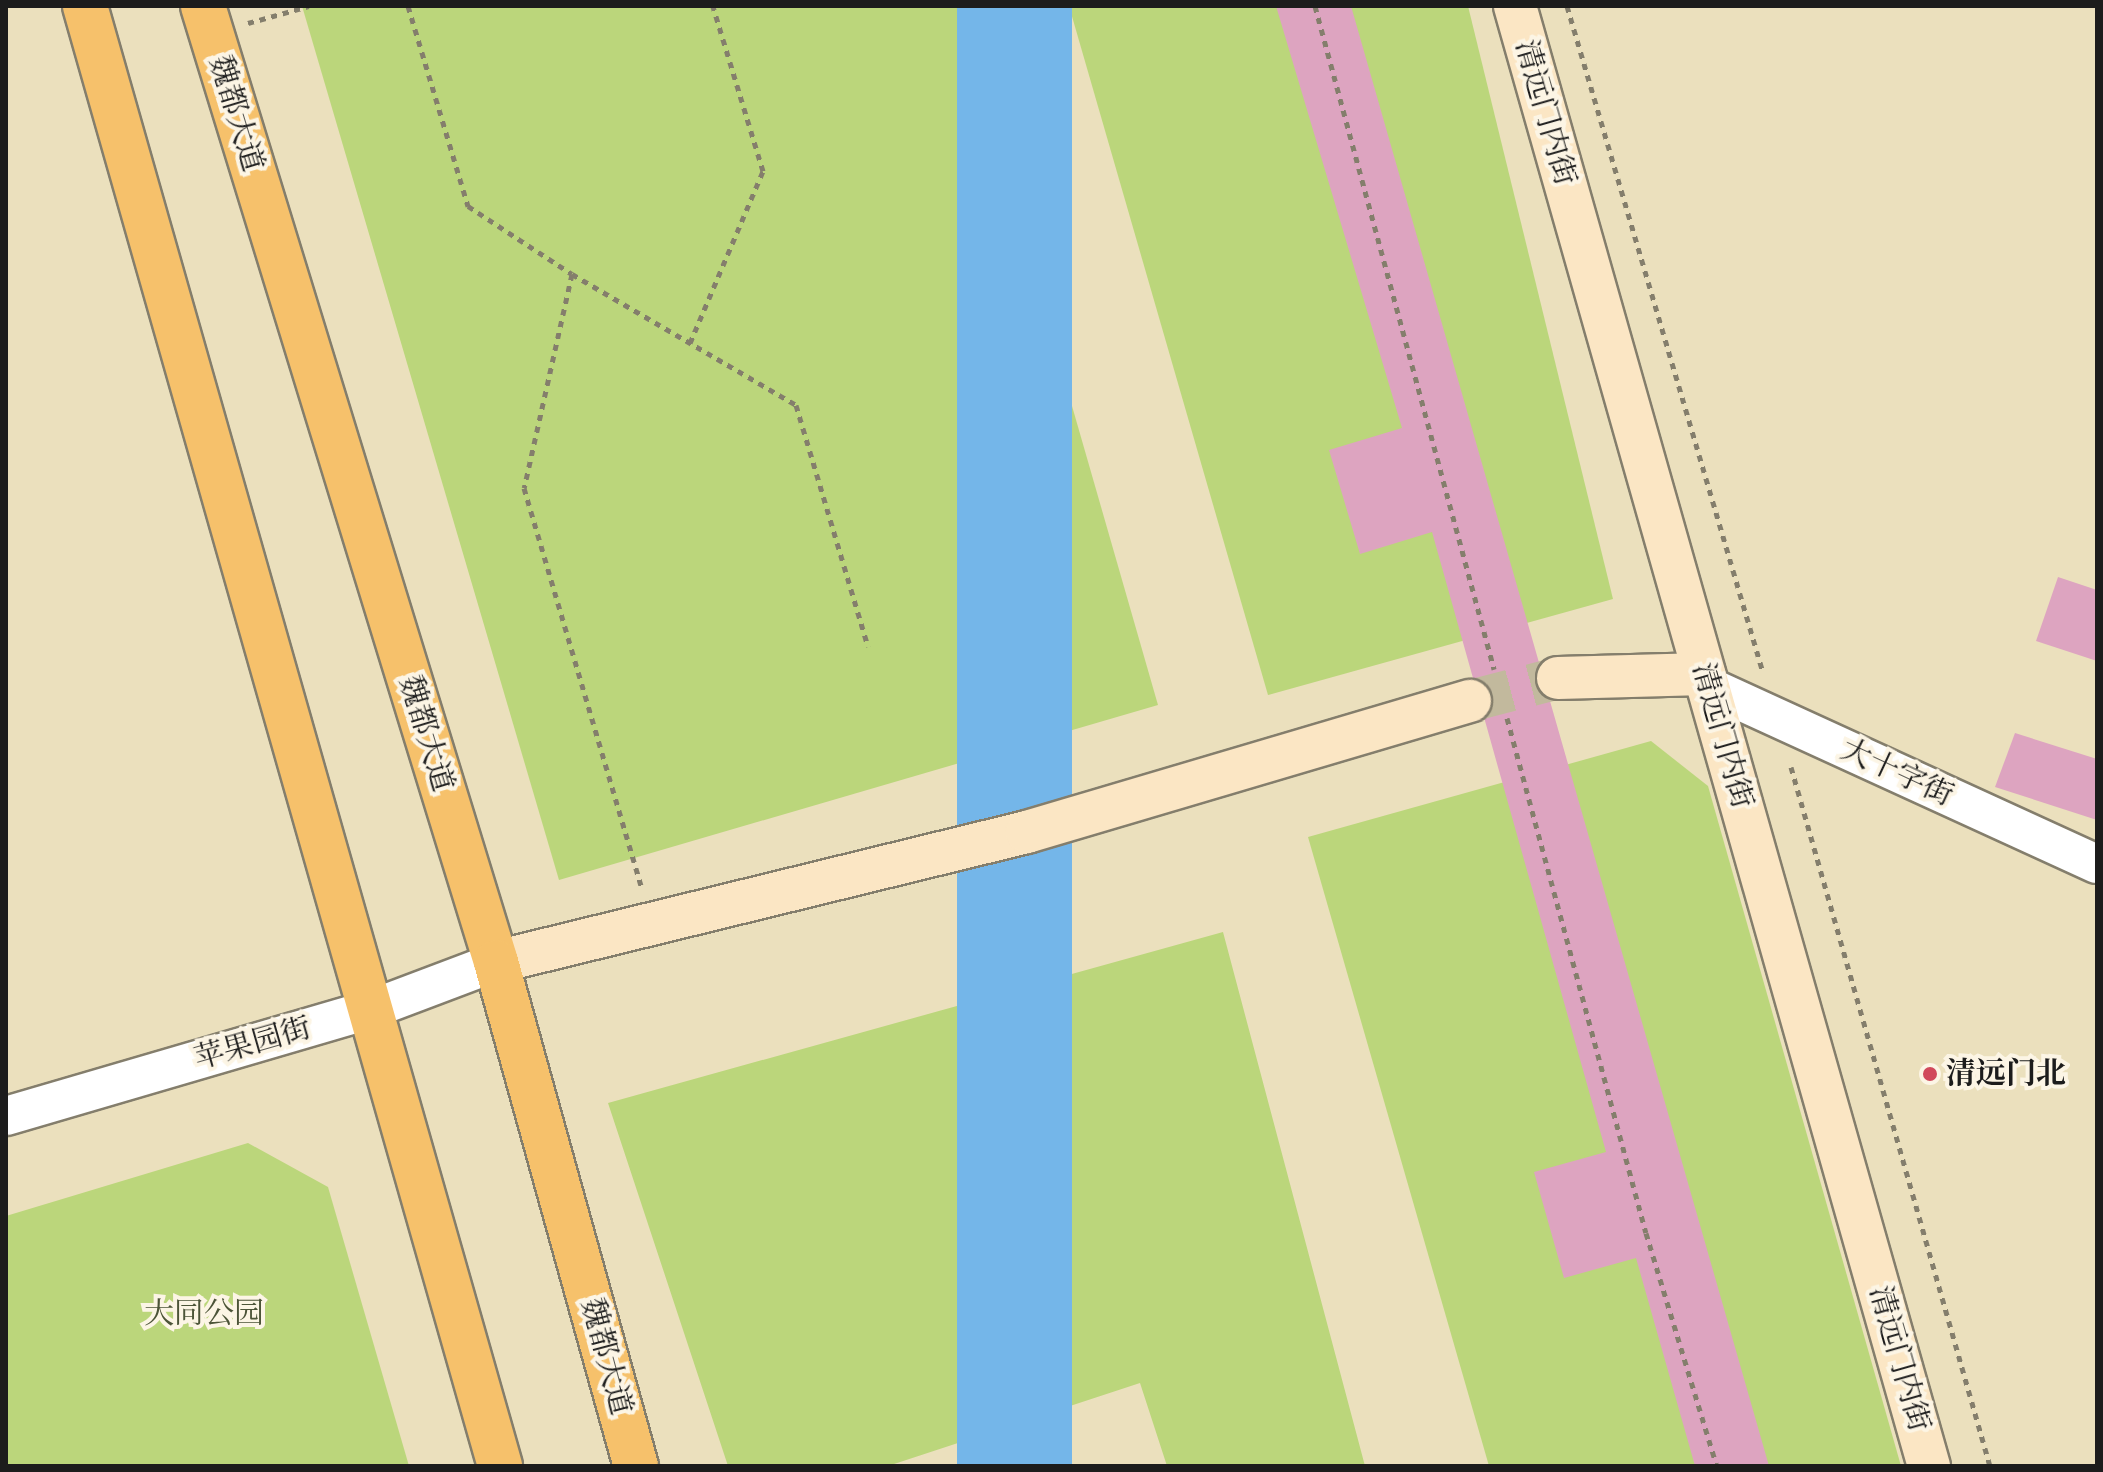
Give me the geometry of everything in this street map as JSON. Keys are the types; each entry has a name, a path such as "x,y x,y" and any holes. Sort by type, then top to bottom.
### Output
{"main road":[{"path":"85,6 500,1466"},
{"name":"清远门内街","path":"1515,6 1929,1466"},
{"name":"魏都大道","path":"207,19 496,962 636,1466"},
{"path":"1558,678 1704,674"},
{"path":"496,962 1027,832 1476,702"}],"street":[{"name":"大十字街","path":"1704,674 1712,688 2097,864"},
{"name":"苹果园街","path":"6,1116 369,1010 496,962"}],"path":[{"path":"207,19 309,6"},
{"path":"408,6 468,206 572,274 796,405 868,647"},
{"path":"690,343 763,171 713,6"},
{"path":"1315,6 1476,702 1717,1466"},
{"path":"572,274 524,488 653,924"}],"green space":[{"path":"302,6 957,6 1158,705 559,880"},
{"path":"1069,6 1468,6 1613,599 1268,695"},
{"path":"1651,741 1708,786 1901,1466 1489,1466 1308,837"},
{"path":"1223,932 1365,1466 1167,1466 1140,1383 888,1466 728,1466 608,1103"},
{"name":"大同公园","path":"248,1143 328,1187 409,1466 6,1466 6,1216"}],"water":[{"path":"957,6 1072,6 1072,1466 957,1466"}],"building":[{"path":"1276,6 1351,6 1769,1466 1695,1466 1636,1258 1564,1278 1534,1172 1606,1152 1432,532 1360,554 1329,450 1402,428"},
{"path":"2058,577 2097,590 2097,661 2036,641"},
{"path":"2015,733 2097,759 2097,820 1995,787"}],"tunnel":[{"path":"1470,701 1558,678"}],"place":[{"name":"清远门北","path":"1930,1074"}]}
